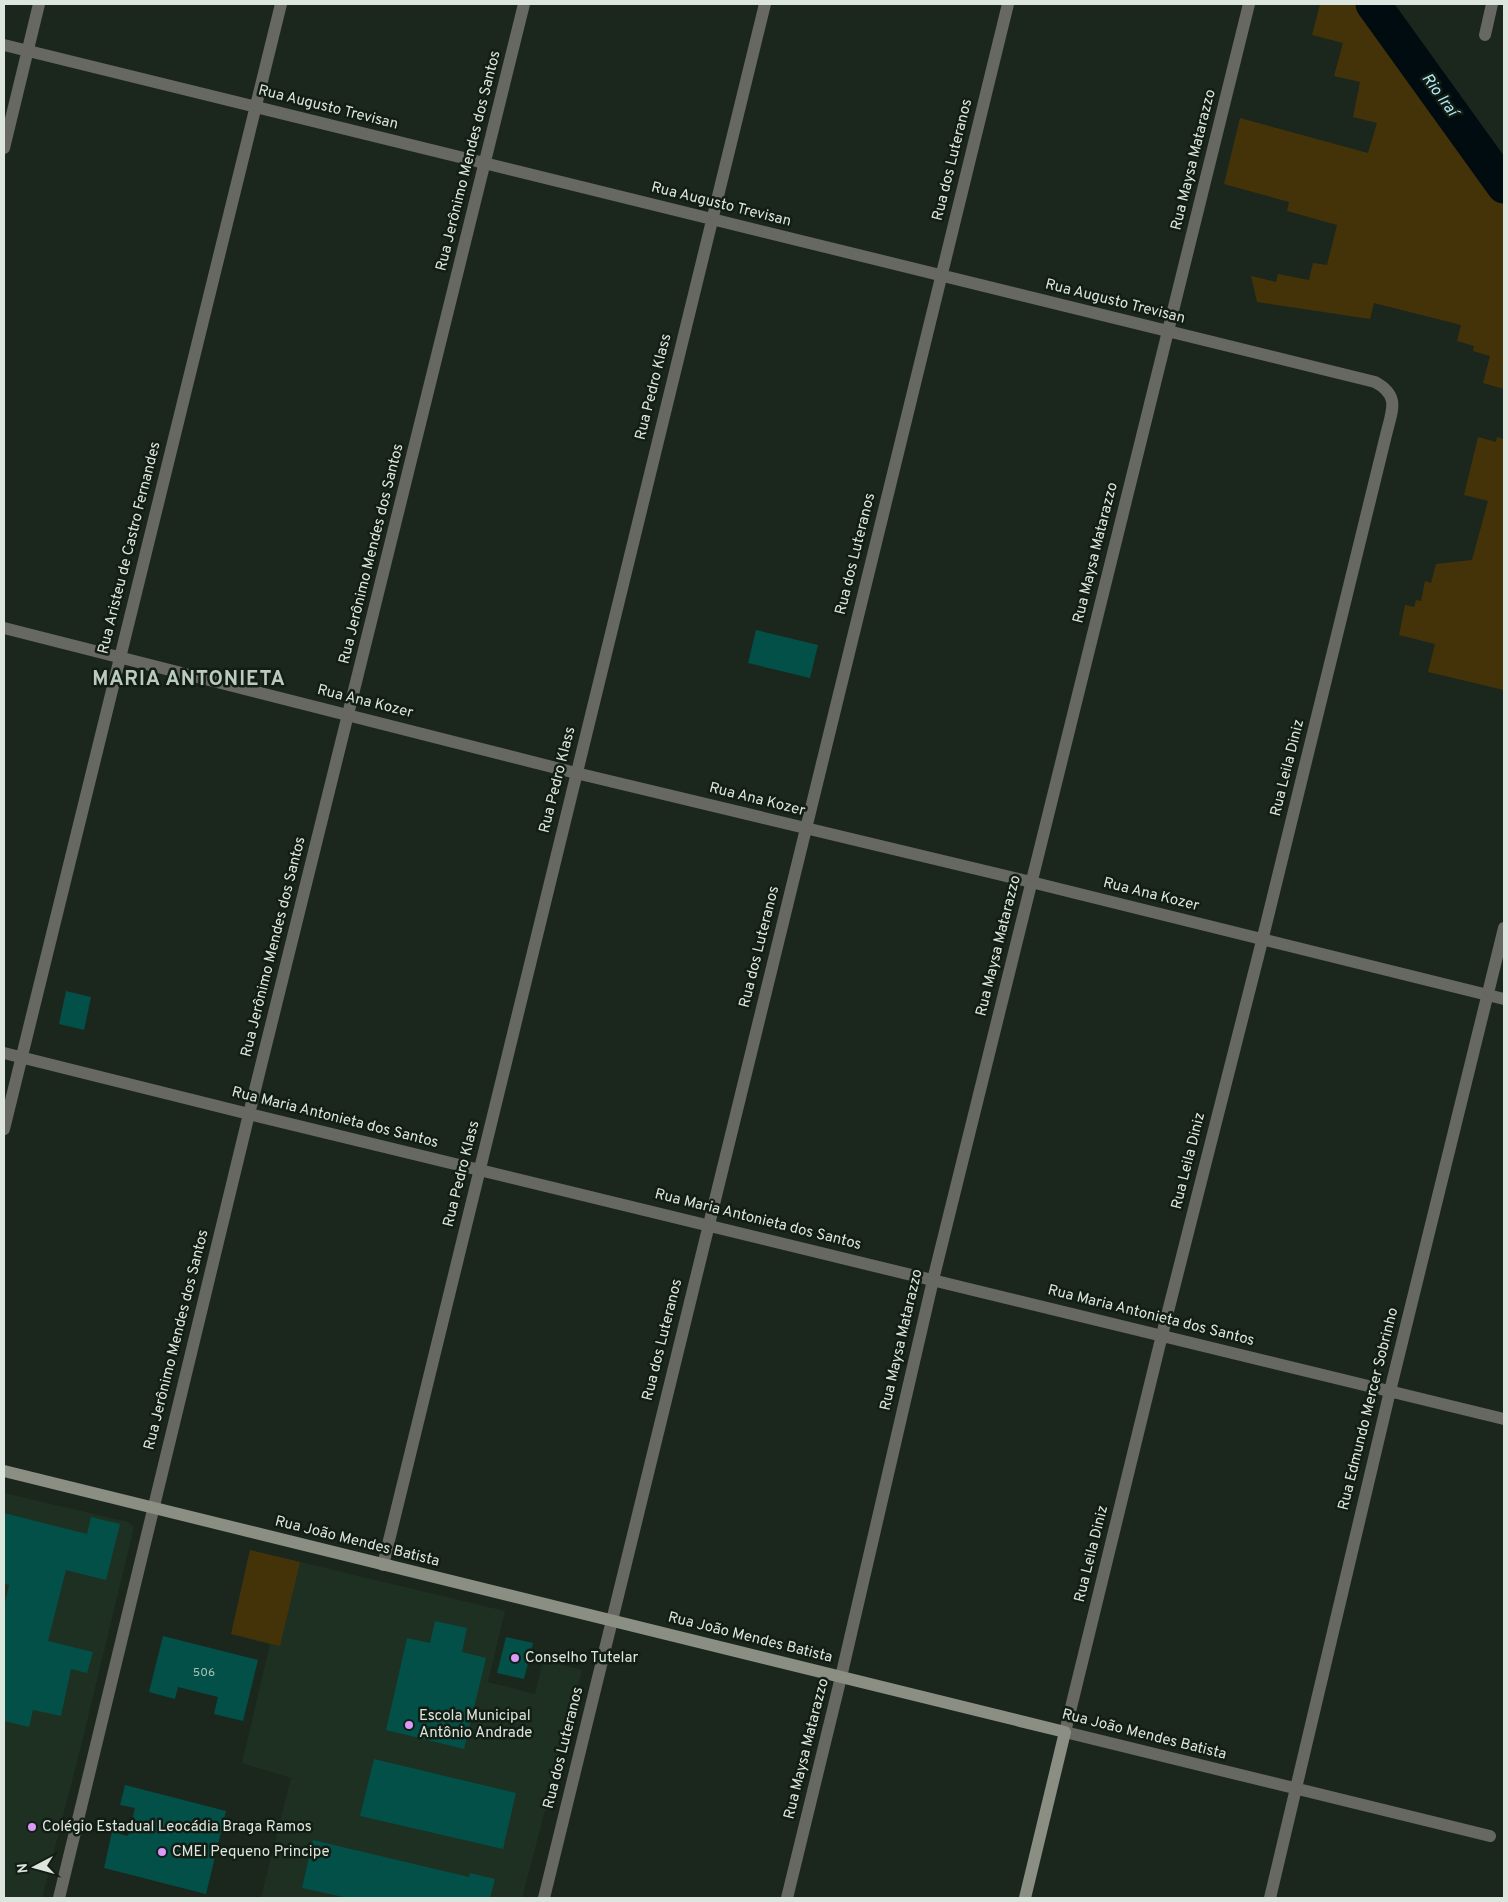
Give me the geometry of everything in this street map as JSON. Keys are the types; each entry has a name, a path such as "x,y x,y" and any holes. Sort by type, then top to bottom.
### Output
{"street":[{"path":"4,148 39,4"},
{"name":"Rua Aristeu de Castro Fernandes","path":"4,1129 281,4"},
{"name":"Rua Jerônimo Mendes dos Santos","path":"58,1898 249,1114 524,4"},
{"name":"Rua Pedro Klass","path":"383,1565 765,4"},
{"name":"Rua dos Luteranos","path":"544,1898 1008,4"},
{"name":"Rua Maysa Matarazzo","path":"787,1898 841,1677 933,1280 1249,4"},
{"path":"1485,36 1492,4"},
{"name":"Rua Augusto Trevisan","path":"4,45 1375,382 1386,389 1392,400 1393,406 1388,432"},
{"name":"Rua Leila Diniz","path":"1025,1898 1162,1335 1388,432"},
{"name":"Rua Ana Kozer","path":"4,628 576,773 1031,882 1504,999"},
{"name":"Rua Edmundo Mercer Sobrinho","path":"1270,1898 1390,1391 1504,928"},
{"name":"Rua Maria Antonieta dos Santos","path":"4,1053 1504,1419"},
{"name":"Rua João Mendes Batista","path":"4,1471 1490,1836"}],"shaded area":[{"path":"1320,4 1367,4 1504,201 1504,389 1483,383 1490,356 1473,351 1474,346 1457,341 1461,325 1374,303 1370,319 1257,302 1251,276 1276,282 1278,274 1309,280 1313,263 1327,265 1337,225 1287,211 1289,202 1224,184 1240,118 1368,153 1377,123 1353,117 1360,82 1334,76 1343,43 1312,35"},
{"path":"1478,437 1496,442 1497,437 1504,439 1504,690 1428,672 1435,644 1399,635 1405,605 1414,607 1416,600 1421,601 1425,581 1431,583 1436,564 1472,560 1488,501 1464,495"},
{"path":"4,1493 128,1522 134,1527 42,1898 4,1898"},
{"name":"Escola Municipal Antônio Andrade","path":"250,1550 505,1611 488,1682 535,1694 543,1660 582,1670 522,1898 261,1898 291,1778 242,1763 270,1644 231,1634"},
{"path":"250,1550 300,1562 280,1646 231,1634"}],"building":[{"path":"756,630 818,645 810,678 748,663"},
{"path":"66,991 91,997 84,1030 59,1024"},
{"path":"4,1513 87,1534 91,1517 120,1524 106,1580 66,1570 48,1641 93,1652 87,1673 71,1669 61,1716 33,1710 29,1727 4,1721 4,1606 9,1585 4,1584"},
{"path":"435,1621 467,1628 462,1652 486,1658 464,1749 386,1730 407,1638 430,1643"},
{"path":"163,1636 258,1660 243,1721 214,1714 218,1697 178,1687 175,1699 149,1692"},
{"name":"Conselho Tutelar","path":"506,1637 533,1643 524,1679 497,1673"},
{"path":"374,1759 516,1793 503,1849 360,1816"},
{"name":"CMEI Pequeno Principe","path":"125,1785 226,1811 206,1894 104,1868 112,1832 128,1836 135,1808 120,1805"},
{"path":"313,1840 469,1877 470,1873 495,1879 490,1898 348,1898 302,1888"}],"waterway":[{"name":"Rio Iraí","path":"1373,4 1504,186"}],"place":[{"name":"Conselho Tutelar","path":"515,1658"},
{"name":"Escola Municipal Antônio Andrade","path":"409,1725"},
{"name":"Colégio Estadual Leocádia Braga Ramos","path":"32,1827"},
{"name":"CMEI Pequeno Principe","path":"162,1852"}],"district":[{"name":"MARIA ANTONIETA","path":"189,680"}]}
